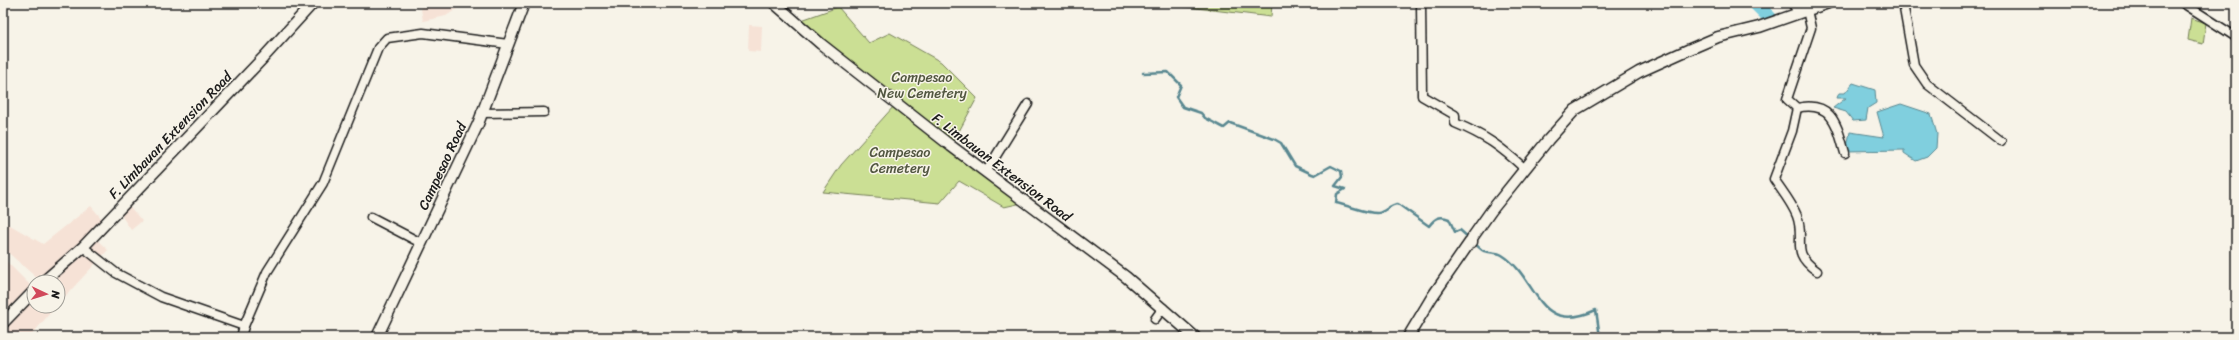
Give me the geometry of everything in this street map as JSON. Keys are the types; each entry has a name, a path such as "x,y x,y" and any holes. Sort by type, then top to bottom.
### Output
{"street":[{"name":"F. Limbauan Extension Road","path":"52,274 83,247 263,58 313,3"},
{"name":"Campesao Road","path":"378,337 482,113 524,3"},
{"name":"F. Limbauan Extension Road","path":"774,3 821,44 986,172 1126,277 1195,337"},
{"path":"1421,3 1422,96 1455,115 1455,123 1488,138 1506,151 1525,169"},
{"path":"1792,3 1803,11 1811,28 1787,99 1797,108"},
{"path":"1408,337 1432,297 1471,240 1525,169 1575,110 1640,72 1718,37 1759,27 1828,3"},
{"path":"1903,3 1914,65 1927,84 2000,141"},
{"path":"2183,3 2236,37"},
{"path":"241,337 244,326 267,272 323,183 378,48 387,38 423,33 508,44"},
{"path":"986,172 1028,104"},
{"path":"1797,108 1806,106 1822,109 1834,118 1845,153"},
{"path":"1797,108 1792,131 1774,179 1797,217 1801,257 1817,271"},
{"path":"482,113 544,112"},
{"path":"371,217 421,243"},
{"path":"83,247 116,273 161,297 244,326"},
{"path":"3,314 19,297 26,294"},
{"path":"3,323 26,299"},
{"path":"1155,319 1163,308"}],"shaded area":[{"path":"420,3 489,3 461,6 446,16 423,21"},
{"path":"749,25 762,26 761,52 748,51"},
{"path":"91,206 102,219 78,246 46,274 32,274 3,248 3,221 43,244"},
{"path":"130,207 142,221 131,230 121,215"},
{"path":"95,238 108,250 66,295 66,274 58,274"},
{"path":"3,258 26,281 26,293 3,314"},
{"path":"26,306 26,314 49,314 30,337 3,337 3,330"}],"green space":[{"path":"1154,3 1272,3 1271,17"},
{"name":"Campesao New Cemetery","path":"838,7 869,43 890,33 941,62 977,98 951,146 796,22"},
{"path":"2191,18 2206,23 2203,44 2188,40"},
{"name":"Campesao Cemetery","path":"894,106 1022,203 1004,207 959,181 940,203 823,192 841,165"}],"water":[{"path":"1853,83 1875,90 1876,103 1868,108 1866,120 1853,121 1846,112 1833,108 1846,98 1837,98 1839,93 1845,93"},
{"path":"1901,104 1931,114 1937,134 1936,148 1927,157 1916,161 1904,153 1904,150 1846,151 1850,132 1884,137 1877,112"}],"waterway":[{"path":"1755,3 1770,18"},
{"path":"1143,73 1168,72 1181,85 1176,97 1183,107 1201,113 1205,118 1224,128 1230,123 1274,139 1281,143 1295,166 1315,175 1331,166 1341,171 1342,177 1335,186 1345,189 1337,194 1336,203 1374,213 1381,212 1392,205 1398,204 1429,226 1433,221 1440,217 1449,219 1455,232 1460,230 1470,239"},
{"path":"1475,244 1484,251 1500,254 1514,265 1540,301 1550,311 1561,316 1576,316 1596,310 1600,337"}]}
